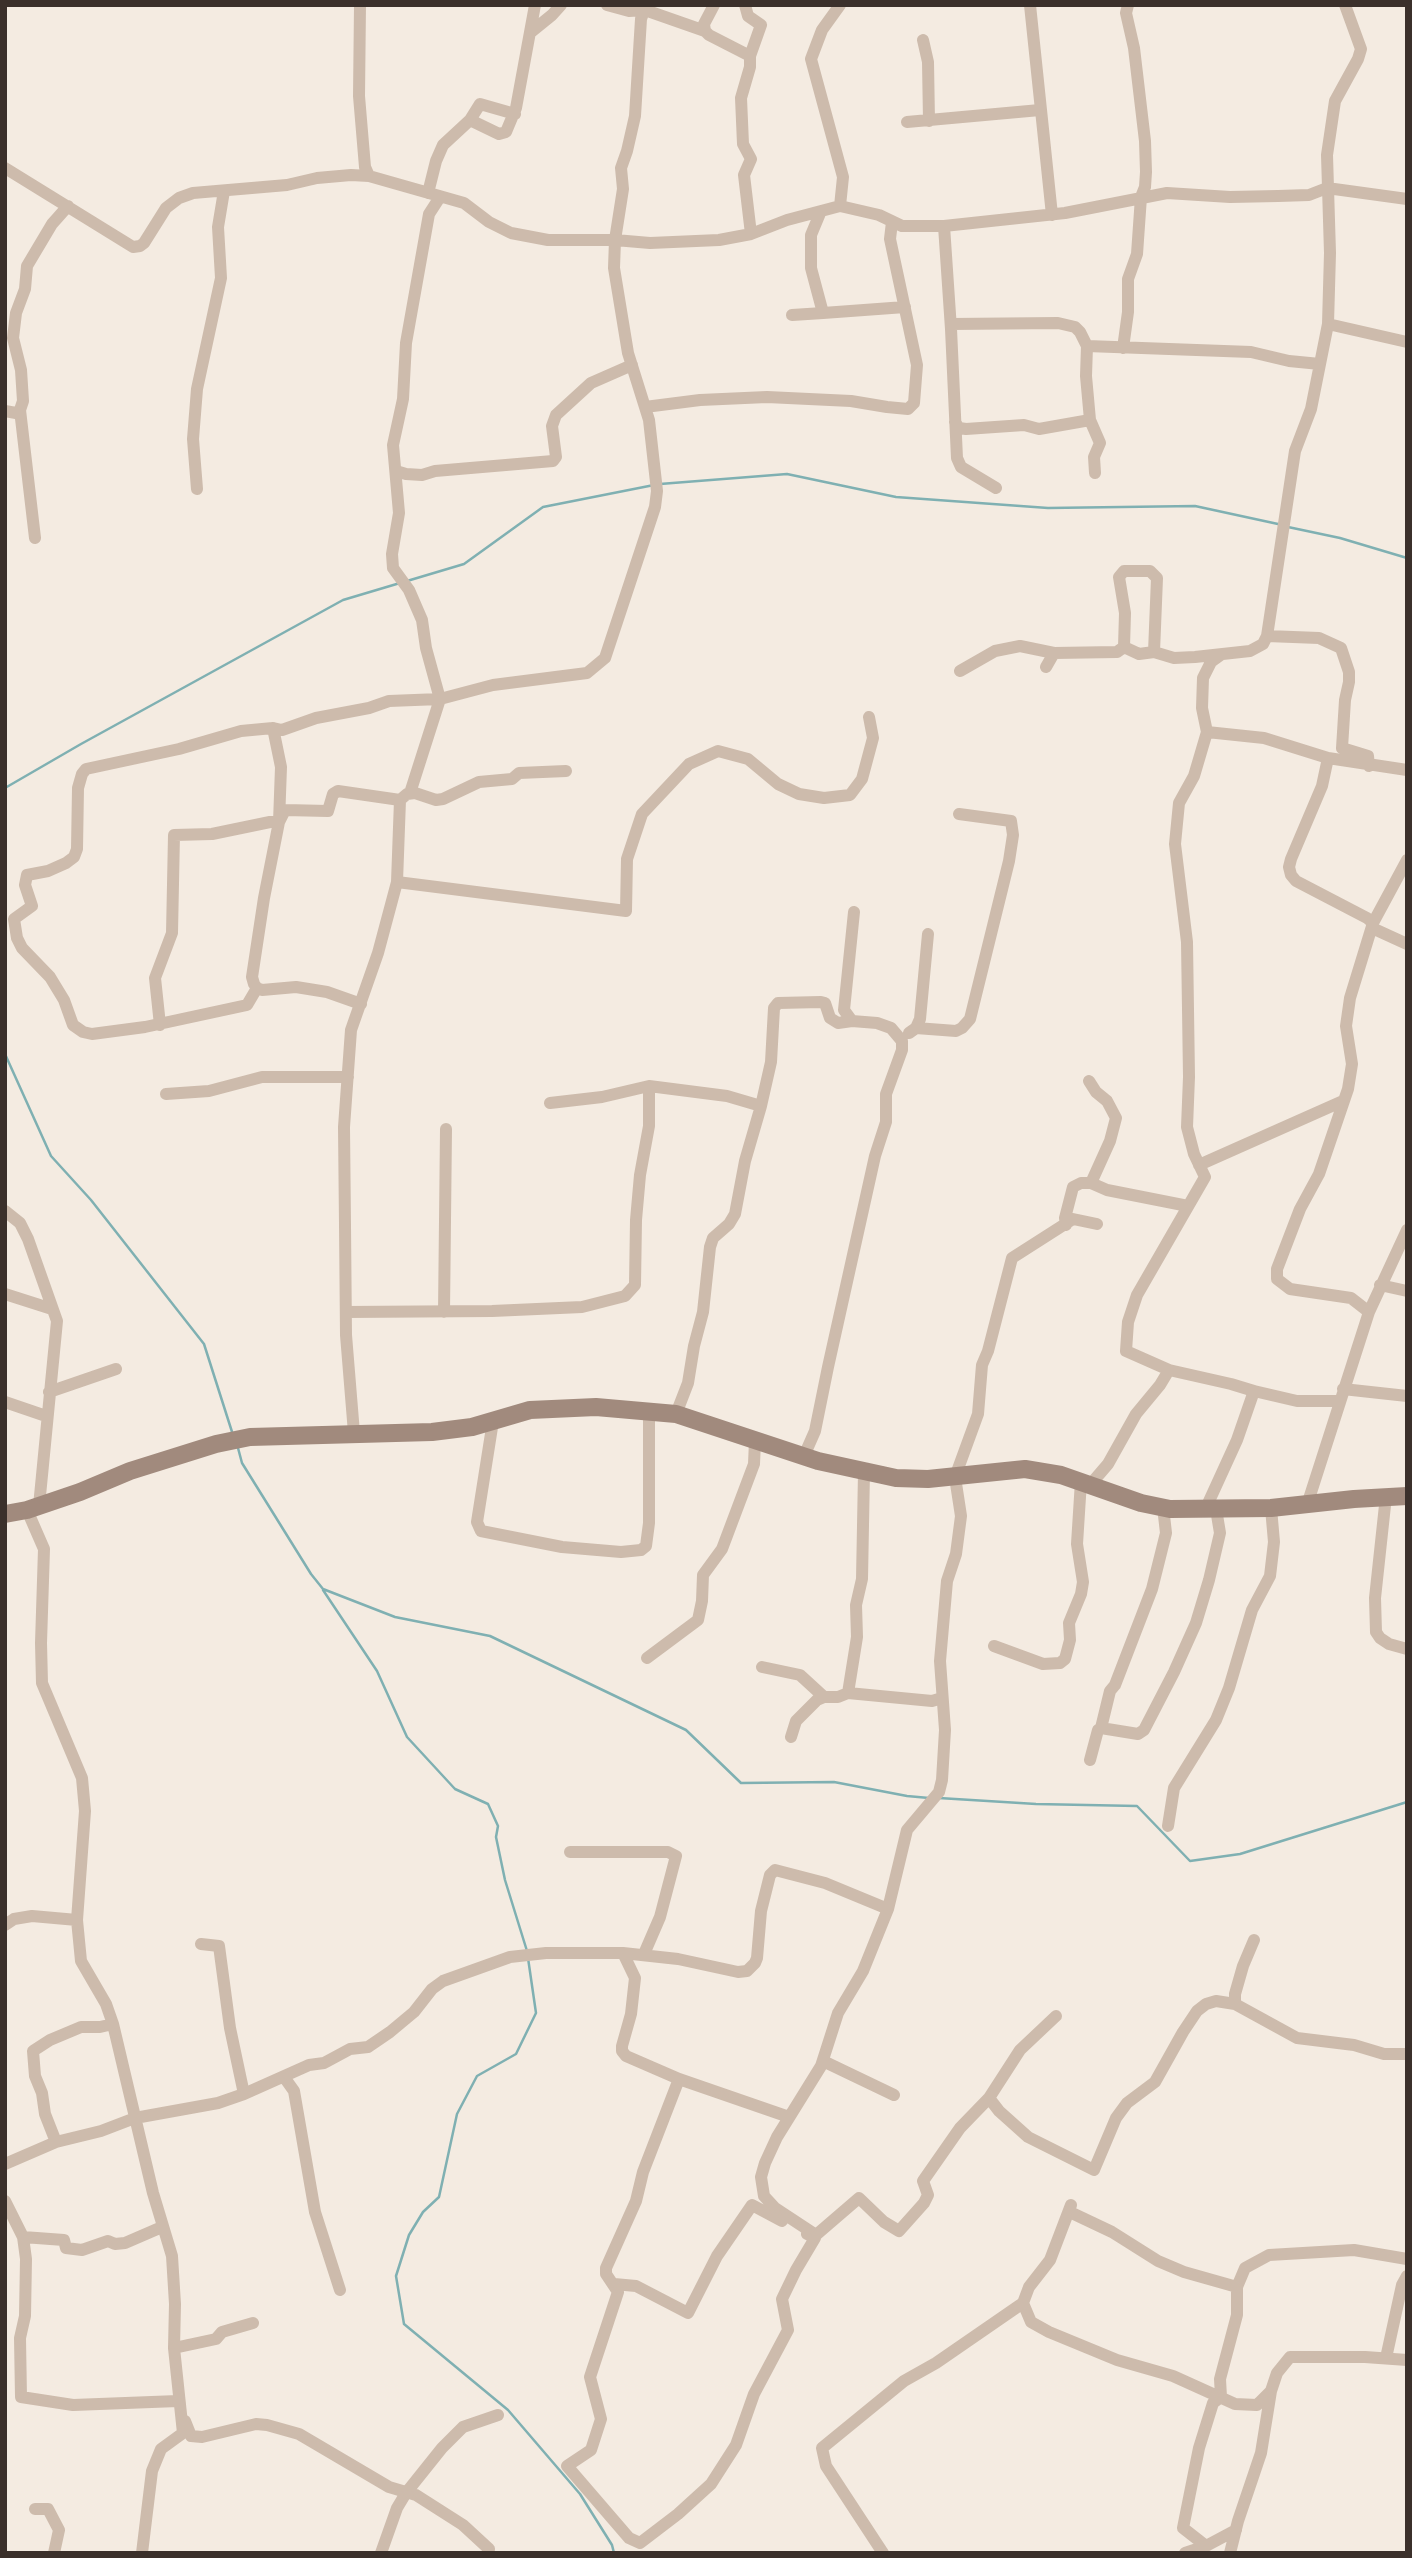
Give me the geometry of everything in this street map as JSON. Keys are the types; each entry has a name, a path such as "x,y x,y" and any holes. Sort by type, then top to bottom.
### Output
{"street":[{"path":"360,5 359,96 365,167 369,176"},
{"path":"470,120 501,134 506,132 514,114 535,5"},
{"path":"531,32 561,5"},
{"path":"607,5 628,11 646,7 705,31 750,56"},
{"path":"705,31 705,24 714,5"},
{"path":"745,5 748,16 761,25 750,56 741,98 743,144 751,159 744,175 751,234"},
{"path":"840,5 822,30 811,59 843,177 840,206"},
{"path":"1030,5 1052,215"},
{"path":"1123,348 1129,306 1128,279 1137,254 1141,197 1145,187 1145,141 1135,48 1126,13 1128,5"},
{"path":"1124,647 1139,654 1154,652 1174,658 1250,651 1263,644 1267,636 1295,451 1311,409 1328,324 1330,253 1326,155 1335,101 1361,49 1345,5"},
{"path":"257,988 247,1005 160,1025 92,1034 73,1025 64,1000 50,976 22,948 17,938 14,916 32,906 25,885 27,875 48,870 74,857 77,849 78,788 86,769 179,749 241,731 273,728 282,730 316,718 369,708 389,701 440,699 494,685 587,673 605,658 655,507 657,491 649,420 632,365 614,268 615,240 624,189 621,168 635,116 641,19 646,7"},
{"path":"923,40 928,62 929,121"},
{"path":"354,1433 346,1312 344,1128 351,1030 378,953 397,882 405,797 440,699 426,648 422,620 409,590 393,568 392,554 399,513 393,446 403,398 406,343 434,195 436,161 443,145 470,120 483,103 514,114"},
{"path":"907,122 1040,110"},
{"path":"5,168 133,247 140,246 166,208 179,198 193,193 287,186 317,178 369,176 470,206 489,222 511,233 548,240 680,243 751,234 787,220 840,206 879,215 902,226 944,226 1052,215 1141,197 1184,193 1230,197 1309,195 1327,188 1407,199"},
{"path":"197,489 194,439 197,389 220,278 218,227 224,191"},
{"path":"35,538 20,410 23,386 9,329 23,295 30,257 68,206"},
{"path":"821,211 811,235 811,268 823,313"},
{"path":"645,407 700,400 767,397 851,401 908,409 914,403 918,379 890,239 892,222"},
{"path":"944,226 958,463 996,488"},
{"path":"792,315 905,307"},
{"path":"951,324 1058,323 1075,327 1087,346 1086,376 1090,420 1100,443 1094,457 1095,473"},
{"path":"1328,324 1407,342"},
{"path":"1087,346 1251,352 1289,361 1320,364"},
{"path":"396,471 422,475 435,471 553,461 556,457 552,426 556,415 591,383 632,365"},
{"path":"5,411 16,413 20,410"},
{"path":"955,422 959,428 967,429 1024,425 1039,429 1090,420"},
{"path":"1124,647 1125,613 1119,577 1124,571 1150,571 1157,578 1154,652"},
{"path":"1267,636 1320,638 1341,648 1349,672 1342,748 1368,756 1369,766"},
{"path":"960,671 995,652 1020,646 1054,653 1117,652 1124,647"},
{"path":"1046,667 1054,653"},
{"path":"1222,654 1211,662 1201,688 1207,732 1194,776 1179,803 1175,844 1187,942 1187,1127 1205,1177 1137,1295 1128,1322 1126,1351 1169,1370 1297,1401 1341,1395 1407,1396"},
{"path":"397,882 626,911 626,859 642,814 690,764 718,751 748,759 778,784 799,794 824,798 850,795 862,779 873,738 869,717"},
{"path":"257,988 252,977 279,822 281,767 273,728"},
{"path":"1207,732 1264,738 1328,758 1407,770"},
{"path":"1328,758 1322,786 1291,859 1289,867 1292,875 1296,880 1367,918 1372,926 1407,944"},
{"path":"279,822 285,810 328,811 333,794 338,791 436,800 479,782 512,779 519,773 566,771"},
{"path":"916,1028 956,1031 970,1019 1009,861 1013,835 1011,821 959,814"},
{"path":"160,1025 155,978 172,933 174,835 212,834 279,822"},
{"path":"1368,1312 1351,1298 1290,1289 1277,1279 1277,1269 1300,1209 1319,1174 1348,1089 1352,1064 1346,1026 1350,998 1372,926 1407,860"},
{"path":"852,1021 845,1010 854,912"},
{"path":"900,1039 916,1028 920,1019 928,934"},
{"path":"257,988 296,987 327,992 361,1004"},
{"path":"676,1414 688,1383 703,1312 710,1247 713,1238 729,1224 735,1214 745,1161 771,1062 776,1005 825,1003 830,1018 838,1023 877,1023 891,1028 900,1039 902,1050 886,1094 886,1122 875,1156 816,1431 804,1457"},
{"path":"166,1094 209,1091 262,1077 348,1077"},
{"path":"1090,1081 1096,1092 1107,1101 1116,1118 1110,1141 1091,1182"},
{"path":"550,1103 602,1097 649,1086 727,1096 761,1107"},
{"path":"346,1312 582,1307 625,1296 635,1285 636,1220 640,1175 649,1126 649,1086"},
{"path":"1199,1165 1236,1146 1343,1101"},
{"path":"444,1312 446,1129"},
{"path":"1066,1225 1073,1187 1081,1183 1091,1182 1107,1190 1188,1206"},
{"path":"5,1210 20,1223 28,1239 57,1321 33,1508 44,1549 42,1682 82,1778 85,1811 78,1920 81,1961 106,2004 113,2024 162,2227 172,2256 174,2348 183,2433 161,2449 152,2471 142,2553"},
{"path":"1056,2016 1020,2050 989,2098 960,2128 923,2181 928,2195 924,2203 899,2231 884,2222 859,2198 816,2235 767,2201 761,2187 761,2177 777,2137 823,2061 838,2013 863,1971 888,1909 907,1830 940,1786 945,1754 940,1661 947,1581 956,1554 961,1516 955,1476 960,1470 978,1414 982,1365 1012,1258 1077,1219 1097,1224"},
{"path":"1307,1505 1368,1312 1407,1230"},
{"path":"1380,1285 1407,1291"},
{"path":"5,1294 52,1309"},
{"path":"49,1392 116,1369"},
{"path":"994,1646 1043,1664 1065,1660 1070,1640 1069,1623 1083,1582 1077,1544 1086,1483 1108,1464 1136,1414 1169,1370"},
{"path":"1101,1728 1138,1734 1144,1730 1196,1623 1220,1533 1210,1509 1254,1391"},
{"path":"5,1402 46,1416"},
{"path":"5,1514 33,1508 80,1492 130,1471 216,1444 250,1437 432,1432 472,1427 530,1410 551,1407 596,1407 676,1414 804,1457 896,1478 928,1479 1025,1469 1061,1475 1141,1503 1163,1507 1271,1508 1407,1496"},
{"path":"493,1421 477,1522 481,1531 562,1547 621,1552 641,1550 646,1546 649,1523 649,1410"},
{"path":"647,1658 698,1620 703,1575 722,1549 754,1464 755,1441"},
{"path":"848,1693 856,1637 856,1605 862,1579 864,1472"},
{"path":"1386,1496 1375,1598 1376,1632 1389,1644 1407,1649"},
{"path":"1090,1760 1110,1691 1115,1685 1152,1588 1166,1533 1163,1507"},
{"path":"1168,1826 1174,1788 1216,1720 1229,1688 1252,1610 1270,1576 1274,1542 1271,1508"},
{"path":"762,1667 800,1675 826,1702"},
{"path":"791,1737 796,1721 817,1700 826,1702 848,1693 932,1701 942,1698"},
{"path":"570,1852 668,1852 676,1856 660,1917 644,1954"},
{"path":"5,2164 56,2142 101,2131 135,2118 218,2103 309,2065 324,2063 351,2049 368,2047 414,2012 432,1989 443,1981 510,1957 577,1951 623,1953 678,1959 738,1972 752,1968 757,1958 761,1911 770,1875 775,1870 825,1883 888,1909"},
{"path":"5,1925 14,1919 32,1916 78,1920"},
{"path":"1235,2004 1243,1966 1254,1940"},
{"path":"201,1944 219,1946 225,1996 244,2094"},
{"path":"623,1953 635,1978 631,2014 622,2051 626,2056 679,2079 789,2117"},
{"path":"989,2098 999,2111 1028,2137 1094,2170 1116,2118 1127,2103 1155,2082 1197,2011 1206,2004 1216,2001 1235,2004 1297,2038 1354,2045 1384,2054 1407,2054"},
{"path":"56,2142 45,2114 32,2053 50,2040 81,2027 113,2024"},
{"path":"823,2061 894,2095"},
{"path":"284,2077 294,2091 315,2212 340,2290"},
{"path":"614,2284 636,2286 688,2313 717,2256 752,2205 815,2238 782,2300 788,2330 754,2394 736,2445 711,2484 678,2515 640,2543 629,2538 567,2466 591,2450 601,2418 590,2377 618,2292 606,2274 606,2268 636,2201 643,2172 679,2079"},
{"path":"5,2201 23,2237 26,2259 25,2316 20,2338 21,2397 73,2404 178,2401"},
{"path":"883,2553 826,2466 822,2448 905,2381 1023,2303 1029,2287 1050,2260 1073,2209 1158,2261 1184,2272 1237,2287"},
{"path":"23,2237 64,2240 66,2248 82,2250 108,2241 115,2244 125,2243 162,2227"},
{"path":"1221,2397 1220,2379 1237,2315 1237,2287 1245,2268 1269,2256 1354,2250 1407,2259"},
{"path":"1386,2358 1402,2285 1407,2276"},
{"path":"1023,2303 1031,2322 1049,2332 1117,2360 1173,2376 1234,2404 1257,2405 1271,2391"},
{"path":"174,2348 216,2339 222,2332 253,2323"},
{"path":"1230,2553 1261,2453 1271,2391 1277,2373 1290,2357 1407,2360"},
{"path":"1206,2546 1183,2528 1199,2448 1213,2403 1221,2397"},
{"path":"178,2401 191,2436 202,2437 235,2428 267,2425 299,2434 389,2487 416,2495 463,2525 489,2549 488,2553"},
{"path":"381,2553 397,2508 442,2448 463,2427 498,2416"},
{"path":"35,2509 48,2509 59,2530 54,2553"},
{"path":"1185,2553 1206,2546 1236,2530"}],"waterway":[{"path":"660,484 787,474 896,497 1048,508 1195,506 1278,524"},
{"path":"407,581 464,564 543,507 654,485"},
{"path":"1288,527 1340,538 1407,558"},
{"path":"5,788 343,600 400,583"},
{"path":"5,1054 51,1156 91,1200 204,1344 233,1435"},
{"path":"238,1448 242,1463 323,1589 395,1617 490,1636 686,1730 741,1783 834,1782 929,1798"},
{"path":"323,1590 377,1671 407,1737 455,1789 488,1804 498,1826 496,1837 505,1880 527,1951"},
{"path":"939,1798 1137,1806 1190,1861 1240,1854 1407,1802"},
{"path":"528,1958 536,2013 516,2054 477,2076 457,2114 439,2197 423,2212 409,2235 396,2276 404,2324 508,2410 580,2494 612,2545 614,2553"}]}
